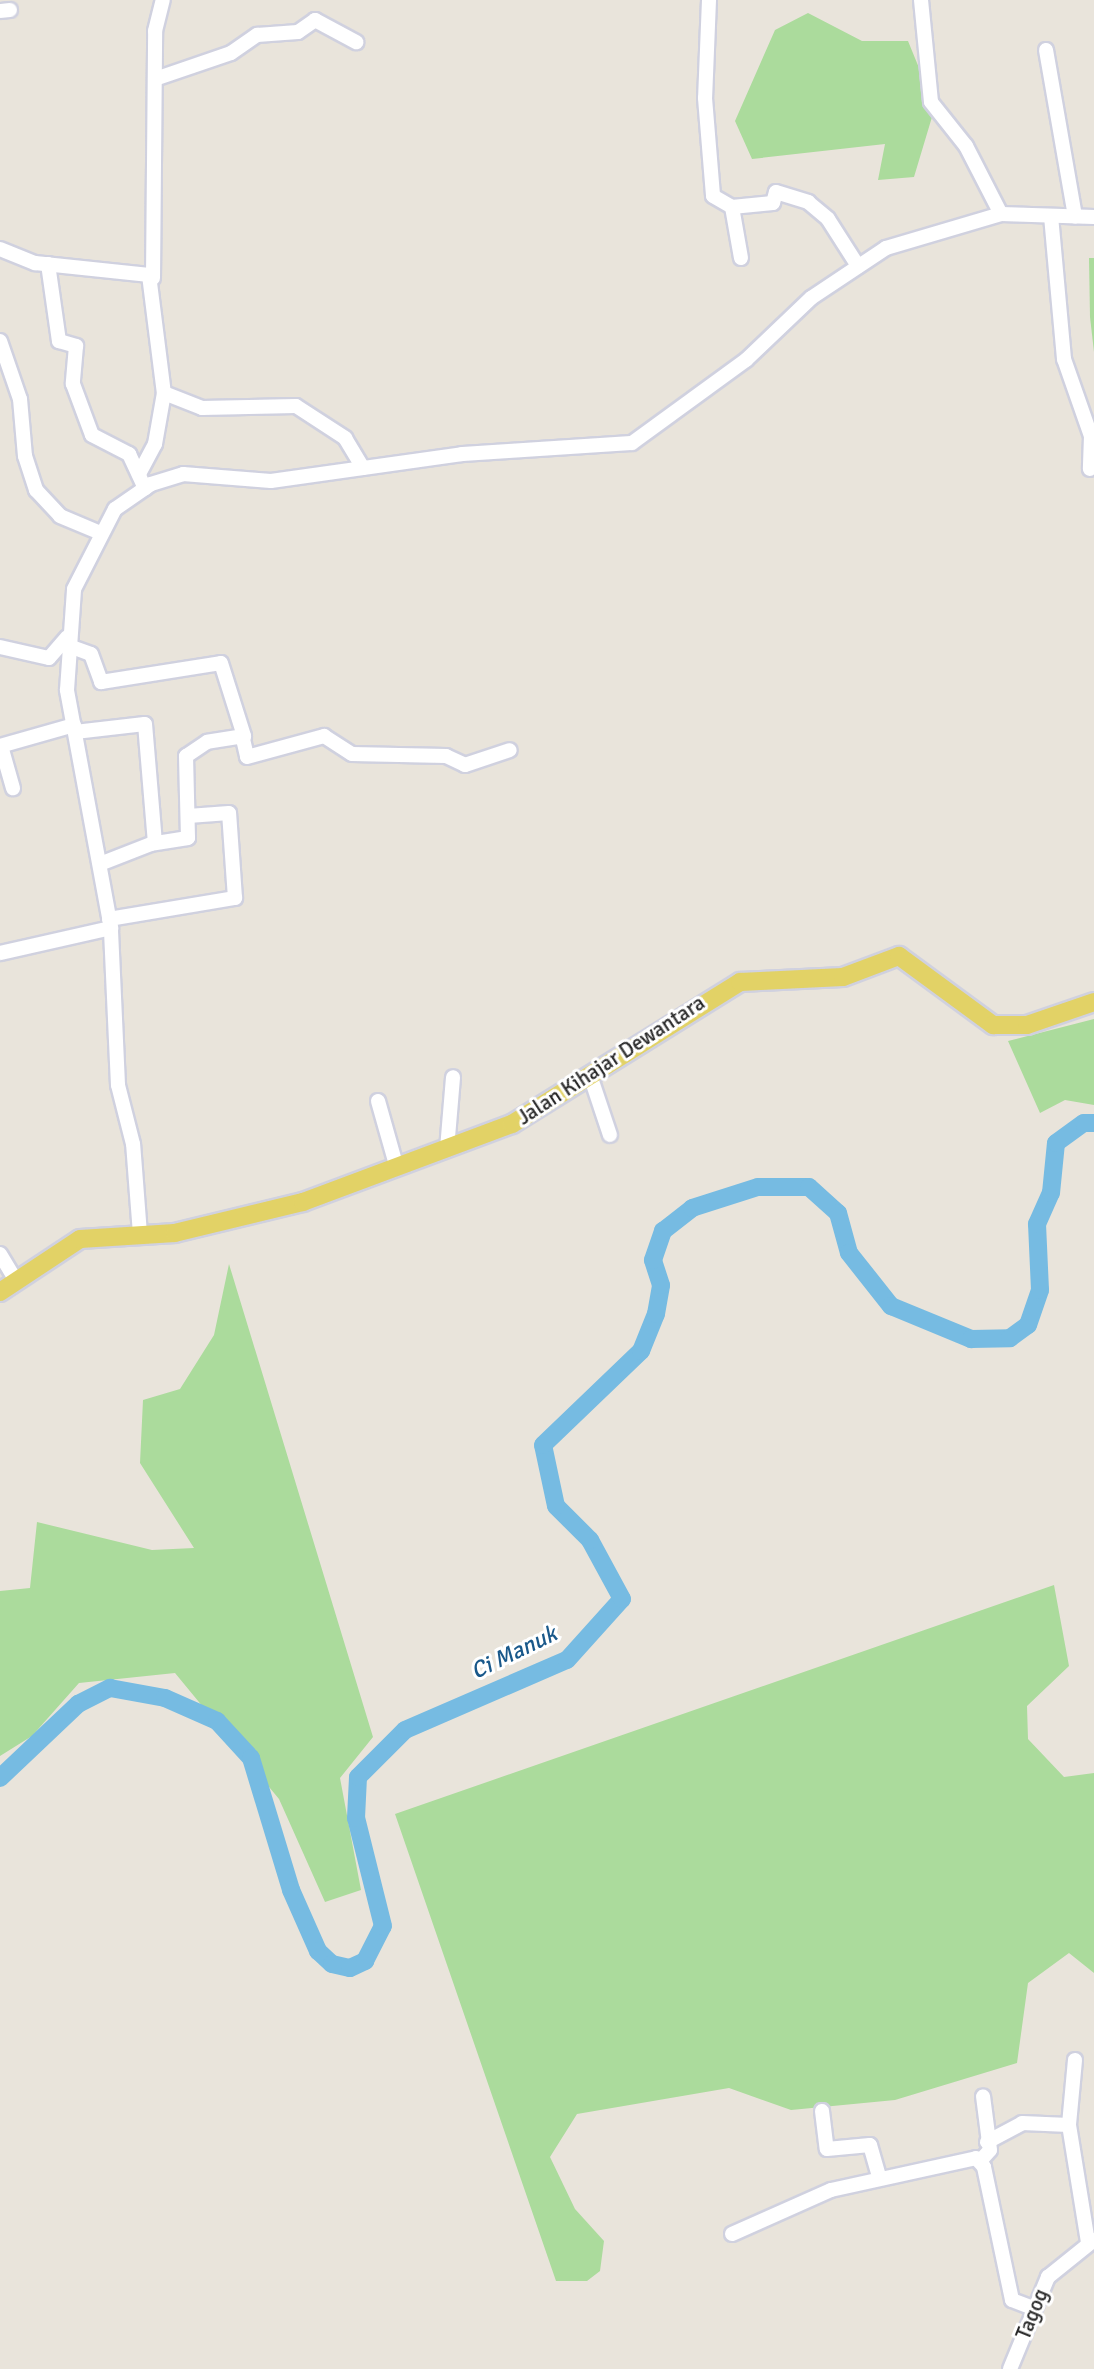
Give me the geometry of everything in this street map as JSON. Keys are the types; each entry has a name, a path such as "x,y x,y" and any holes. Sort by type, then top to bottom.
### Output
{"main road":[{"name":"Jalan Kihajar Dewantara","path":"0,1292 15,1279 80,1239 175,1233 303,1202 512,1124 740,982 843,977 890,956 918,964 977,1017 1004,1027 1094,1002"}],"street":[{"path":"140,1234 133,1144 118,1085 110,923 75,728 69,646 78,577 98,532 142,481 155,444 164,393 153,278 155,79 163,0"},
{"path":"709,0 705,98 713,196 732,207 773,203 776,192 792,195 828,219 858,266"},
{"path":"921,0 931,102 966,146 1001,214"},
{"path":"155,79 231,53 257,35 298,32 315,20 356,42"},
{"path":"1046,50 1075,217"},
{"path":"732,207 741,258"},
{"path":"142,481 183,474 271,481 363,468 632,443 691,404 858,266 920,234 1001,214 1094,217"},
{"path":"1051,216 1064,359 1093,447 1090,469"},
{"path":"0,249 48,264 138,270 153,278"},
{"path":"48,264 59,341 76,345 73,384 92,435 129,454 142,481"},
{"path":"0,341 20,399 24,456 36,490 61,516 98,532"},
{"path":"164,393 202,408 296,406 345,438 363,468"},
{"path":"0,647 49,658 61,649 74,621"},
{"path":"69,646 91,654 99,682 149,679 221,663 247,757 324,736 352,754 446,756 465,765 510,750"},
{"path":"13,788 0,746 75,728 145,724 155,843"},
{"path":"100,864 155,843 188,838 186,756 207,742 243,739"},
{"path":"0,953 110,923 234,900 229,813 188,816"},
{"path":"447,1149 453,1077"},
{"path":"591,1077 610,1135"},
{"path":"378,1101 397,1167"},
{"path":"0,1254 15,1279"},
{"path":"1075,2060 1069,2125 1091,2241"},
{"path":"732,2234 879,2176 981,2160 989,2153 983,2096"},
{"path":"822,2110 827,2149 870,2145 879,2176"},
{"path":"987,2142 1021,2123 1069,2125"},
{"path":"981,2160 1012,2300 1033,2308"},
{"name":"Tagog","path":"1010,2369 1033,2308 1056,2267 1091,2241"}],"green space":[{"path":"808,13 862,41 908,41 935,107 914,177 878,180 885,144 752,159 735,121 775,30"},
{"path":"1089,258 1094,258 1094,352 1090,317"},
{"path":"1094,1019 1094,1105 1065,1100 1040,1113 1008,1041"},
{"path":"229,1264 373,1737 340,1778 361,1890 325,1902 279,1799 175,1673 79,1683 32,1736 0,1756 0,1591 30,1588 37,1522 152,1550 194,1548 140,1463 143,1400 180,1389 214,1335"},
{"path":"1054,1585 1069,1666 1027,1706 1028,1739 1064,1777 1094,1773 1094,1973 1069,1953 1028,1983 1017,2063 895,2100 791,2110 729,2088 577,2114 550,2157 575,2209 604,2241 600,2271 587,2281 556,2281 395,1814"}],"waterway":[{"name":"Ci Manuk","path":"0,1778 78,1704 110,1688 165,1698 217,1721 251,1758 291,1890 318,1951 332,1964 350,1968 365,1961 383,1926 356,1818 358,1777 405,1730 567,1660 622,1599 590,1540 556,1506 543,1445 641,1351 656,1314 661,1285 653,1260 663,1231 692,1208 758,1187 809,1187 838,1213 849,1253 891,1306 971,1339 1010,1338 1028,1325 1040,1290 1037,1224 1051,1193 1056,1143 1084,1123 1094,1123"}]}
